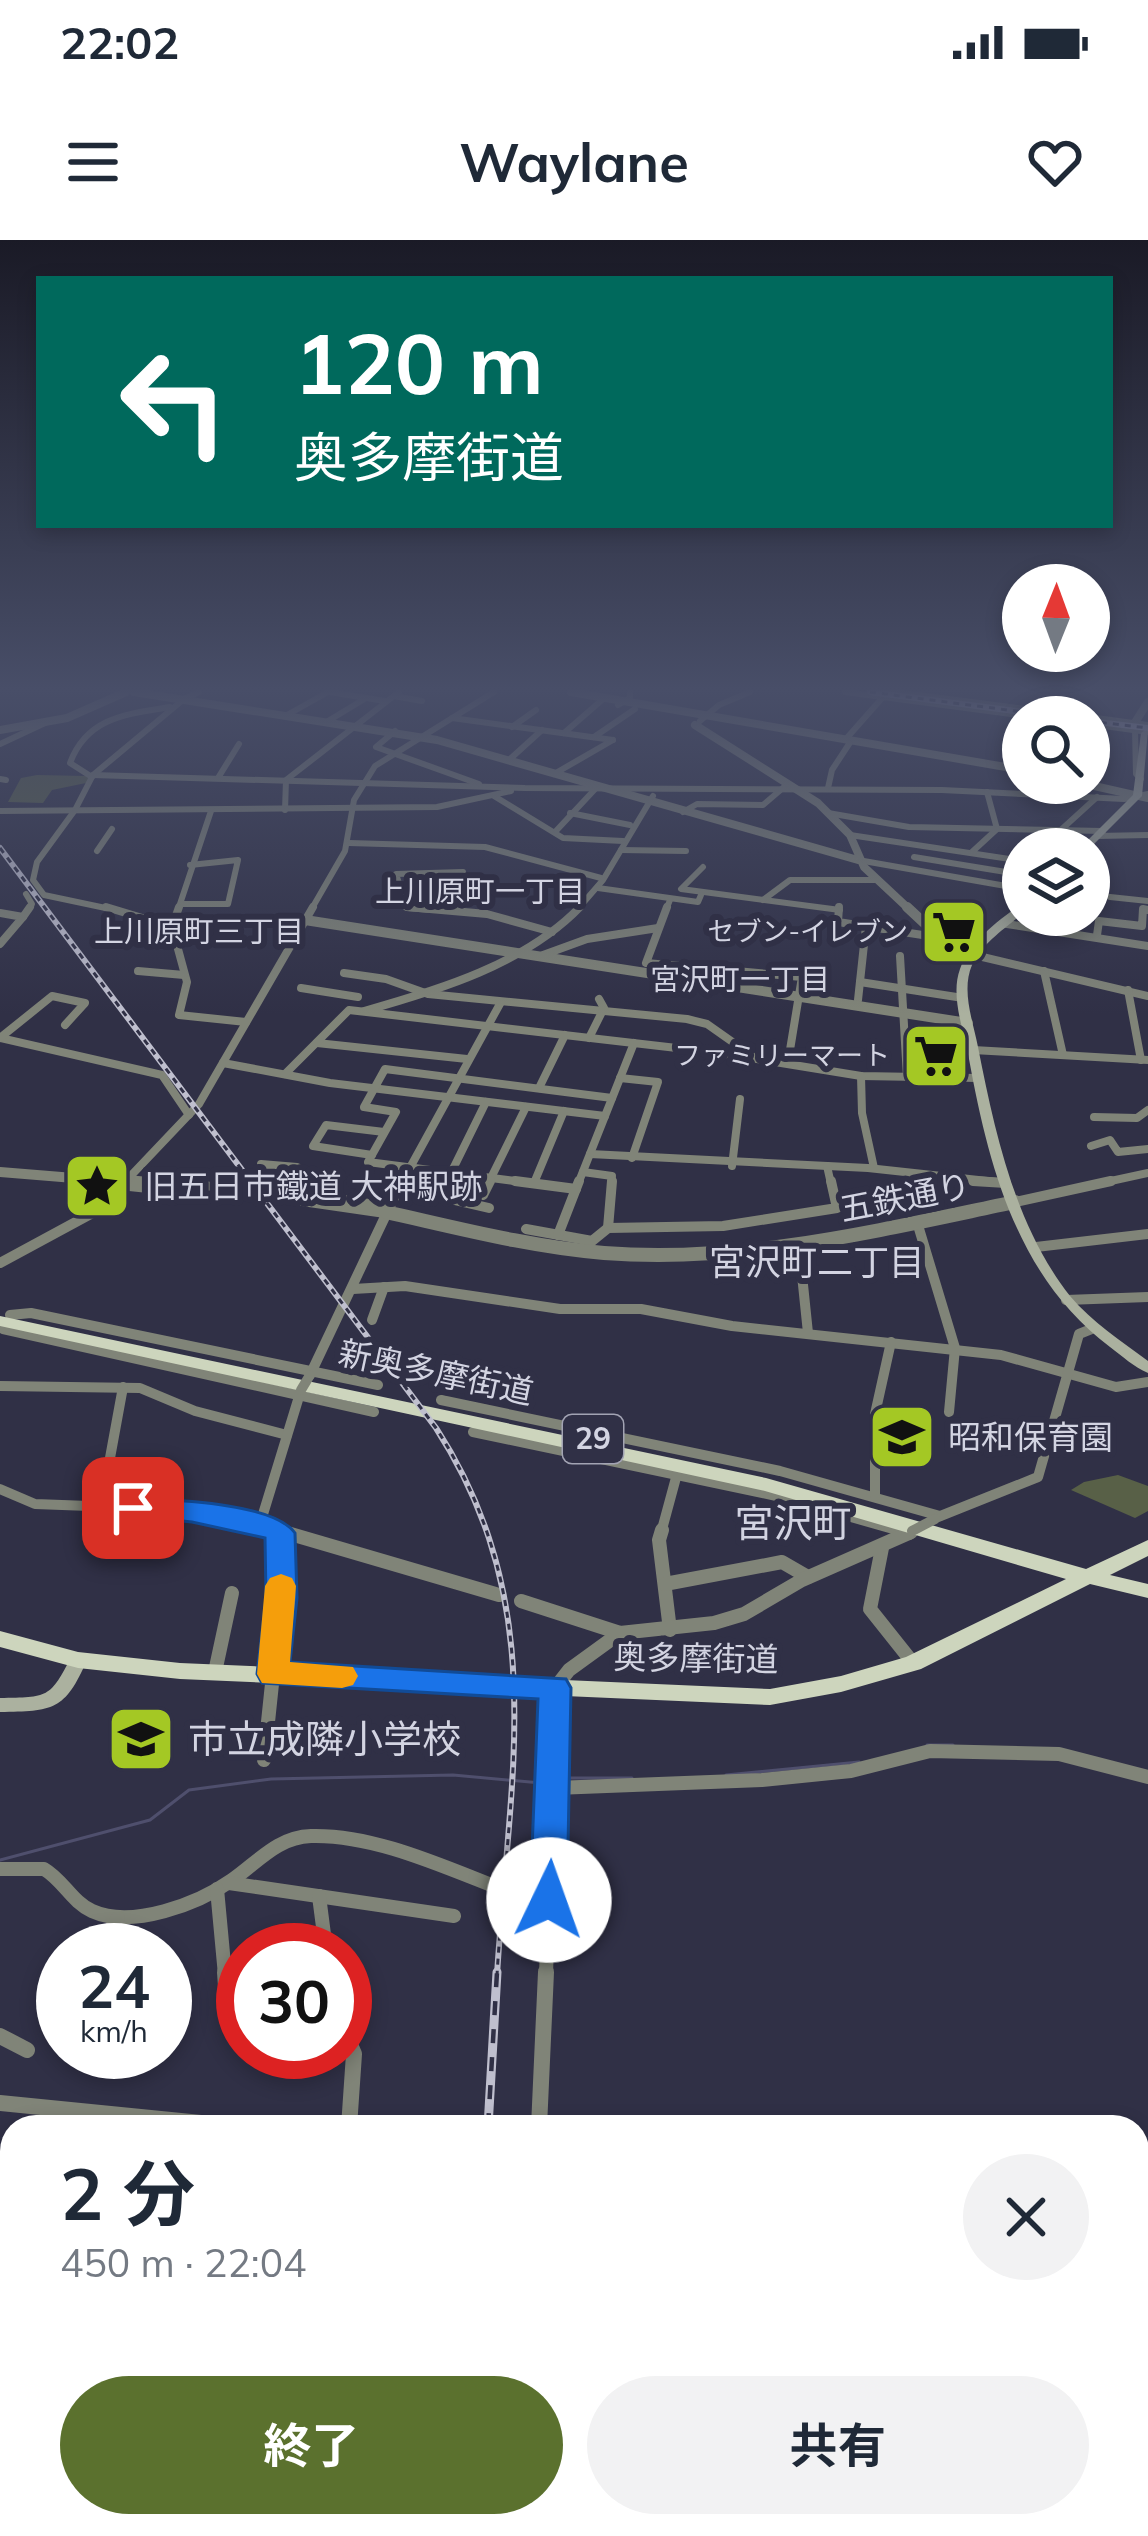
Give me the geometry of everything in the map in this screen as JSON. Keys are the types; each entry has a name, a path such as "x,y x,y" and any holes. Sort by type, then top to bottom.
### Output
{"main road":[{"path":"1106,828 1140,799"},
{"path":"1002,929 972,956 963,993 990,1138 1036,1247 1066,1300 1094,1328 1148,1367"},
{"name":"新奥多摩街道","path":"3,1323 766,1485 1035,1564 1148,1591"},
{"name":"奥多摩街道","path":"0,1639 78,1660 215,1672 770,1697 841,1684 913,1663 1148,1547"},
{"path":"0,1706 52,1702 66,1690 78,1660"}],"street":[{"path":"79,799 37,862 33,880 40,891 172,927 182,944 188,998 179,1015 246,1022"},
{"path":"285,799 285,810"},
{"path":"0,1263 74,1226 189,1115 224,1063 349,843 353,799"},
{"path":"0,811 437,807 473,799"},
{"path":"499,799 563,838 686,851"},
{"path":"555,832 584,799"},
{"path":"637,799 838,858 1002,886"},
{"path":"359,1012 428,994 550,933 598,889 630,825 649,799"},
{"path":"683,812 697,804 763,805 771,799"},
{"path":"806,799 850,835 858,860 946,943 963,993 860,982"},
{"path":"989,799 998,829"},
{"path":"1066,828 1090,804"},
{"path":"172,927 212,811"},
{"path":"570,813 630,825"},
{"path":"828,813 909,826 1002,829"},
{"path":"972,852 998,829"},
{"path":"97,851 112,830"},
{"path":"1110,833 1148,835"},
{"path":"850,835 1002,858"},
{"path":"886,839 892,868"},
{"path":"912,842 916,872"},
{"path":"349,843 485,847 602,878"},
{"path":"914,857 1002,871"},
{"path":"182,904 228,904 238,860 190,865"},
{"path":"704,867 681,889 701,895 841,907 838,922 946,943 972,956 1042,967 1148,995"},
{"path":"463,872 396,874 407,908 487,914 550,933"},
{"path":"763,900 790,880 877,880"},
{"path":"598,889 698,902 701,895"},
{"path":"401,891 463,891"},
{"path":"0,944 32,904 26,894"},
{"path":"1111,897 1148,906"},
{"path":"670,900 646,963 802,977 788,1062"},
{"path":"1110,922 1142,926 1143,909 1148,906"},
{"path":"0,913 23,916"},
{"path":"305,920 968,1023"},
{"path":"858,1000 866,926"},
{"path":"550,933 543,955 586,939 658,928"},
{"path":"1101,936 1148,946"},
{"path":"899,956 907,1077"},
{"path":"1042,967 1063,1055"},
{"path":"328,992 347,969 428,994 706,1024 754,1057"},
{"path":"138,971 184,975"},
{"path":"301,988 358,997"},
{"path":"973,1050 1145,1060 1128,991"},
{"path":"0,1038 52,996 85,1003 65,1025"},
{"path":"589,1038 602,1013 599,999"},
{"path":"260,1524 300,1391 353,1289 386,1210 501,1002"},
{"path":"285,1074 346,1011 754,1057 861,1076 978,1078"},
{"path":"539,1088 565,1035"},
{"path":"0,1038 162,1075 189,1115"},
{"path":"317,1042 467,1059"},
{"path":"557,1234 634,1043"},
{"path":"224,1063 374,1088 605,1116"},
{"path":"576,1189 368,1162 397,1112 364,1108 385,1069 612,1098"},
{"path":"861,1076 862,1113 874,1168"},
{"path":"620,1078 658,1082 632,1158"},
{"path":"732,1166 740,1099"},
{"path":"451,1173 487,1102"},
{"path":"483,1195 526,1107"},
{"path":"1094,1117 1137,1118 1148,1110"},
{"path":"534,1184 564,1111"},
{"path":"372,1155 314,1146 326,1125 384,1132"},
{"path":"1091,1146 1110,1140 1118,1152 1148,1149"},
{"path":"590,1154 732,1166 874,1168 966,1183 1006,1183"},
{"path":"297,1167 266,1164 263,1183 277,1194 386,1210"},
{"path":"526,1229 592,1241 608,1228 711,1228 837,1208 827,1166"},
{"path":"0,1172 244,1190 234,1197 123,1182"},
{"path":"583,1172 612,1176 608,1228"},
{"name":"五鉄通り","path":"386,1210 608,1253 710,1255 799,1246 1148,1173"},
{"path":"398,1187 489,1208"},
{"path":"917,1222 956,1348 949,1412"},
{"path":"1036,1247 1145,1234 1148,1247"},
{"path":"799,1246 808,1333"},
{"path":"353,1289 405,1286 560,1309 641,1309 732,1327 956,1348 1066,1370 1117,1387 1148,1382"},
{"path":"372,1320 384,1287"},
{"path":"1066,1300 1148,1298"},
{"path":"3,1323 31,1312 378,1385"},
{"path":"3,1323 374,1412"},
{"path":"521,1601 620,1633 670,1630 743,1615 808,1577 1038,1477 1079,1334 1094,1328"},
{"path":"874,1496 875,1414 891,1342"},
{"path":"0,1386 140,1388 180,1406 287,1435"},
{"path":"101,1507 122,1388"},
{"path":"441,1400 874,1496 938,1517"},
{"path":"472,1432 595,1455 910,1532"},
{"path":"595,1455 604,1435"},
{"path":"670,1630 659,1540 677,1474"},
{"path":"0,1489 24,1504 165,1508 260,1524 499,1595"},
{"path":"264,1760 281,1598 280,1533"},
{"path":"882,1548 870,1609 913,1663"},
{"path":"664,1584 782,1562 808,1577"},
{"path":"215,1672 232,1593"},
{"path":"540,2115 555,1788 555,1688 568,1670 620,1633"},
{"path":"555,1788 762,1780 851,1771 930,1751 1059,1754 1148,1778"},
{"path":"0,1869 40,1863 53,1870 68,1896 118,1918 223,1886 290,1839 309,1835 372,1847 523,1897 549,1900"},
{"path":"223,1886 454,1916"},
{"path":"223,1886 224,1923"},
{"path":"319,1896 322,1923"},
{"path":"115,1923 118,1918"},
{"path":"0,2036 27,2050"},
{"path":"350,2115 352,2079"},
{"path":"0,2102 126,2115"}],"green space":[{"path":"10,799 46,799 43,803"},
{"path":"1118,1475 1148,1486 1148,1511 1135,1518 1071,1490 1084,1482"}],"waterway":[{"path":"927,1745 953,1745"},
{"path":"726,1775 859,1762"},
{"path":"0,1860 150,1820 189,1790 271,1779 453,1775 541,1783"},
{"path":"568,1778 632,1778"}],"railway":[{"path":"0,848 436,1428 472,1494 496,1561 509,1627 514,1694 497,1975"},
{"path":"489,2115 497,1972"}],"slow traffic":[{"path":"281,1586 273,1674 342,1676"}],"place":[{"name":"セブン-イレブン","path":"954,932"},
{"name":"ファミリーマート","path":"936,1056"},
{"name":"旧五日市鐵道 大神駅跡","path":"97,1186"},
{"name":"昭和保育園","path":"902,1437"},
{"name":"市立成隣小学校","path":"141,1739"}],"district":[{"name":"上川原町一丁目","path":"480,892"},
{"name":"上川原町三丁目","path":"199,932"},
{"name":"宮沢町一丁目","path":"740,980"},
{"name":"宮沢町二丁目","path":"817,1262"},
{"name":"宮沢町","path":"793,1523"}],"route":[{"path":"133,1508 192,1512 260,1524 280,1533 281,1598 273,1674 555,1688 549,1900"}]}
